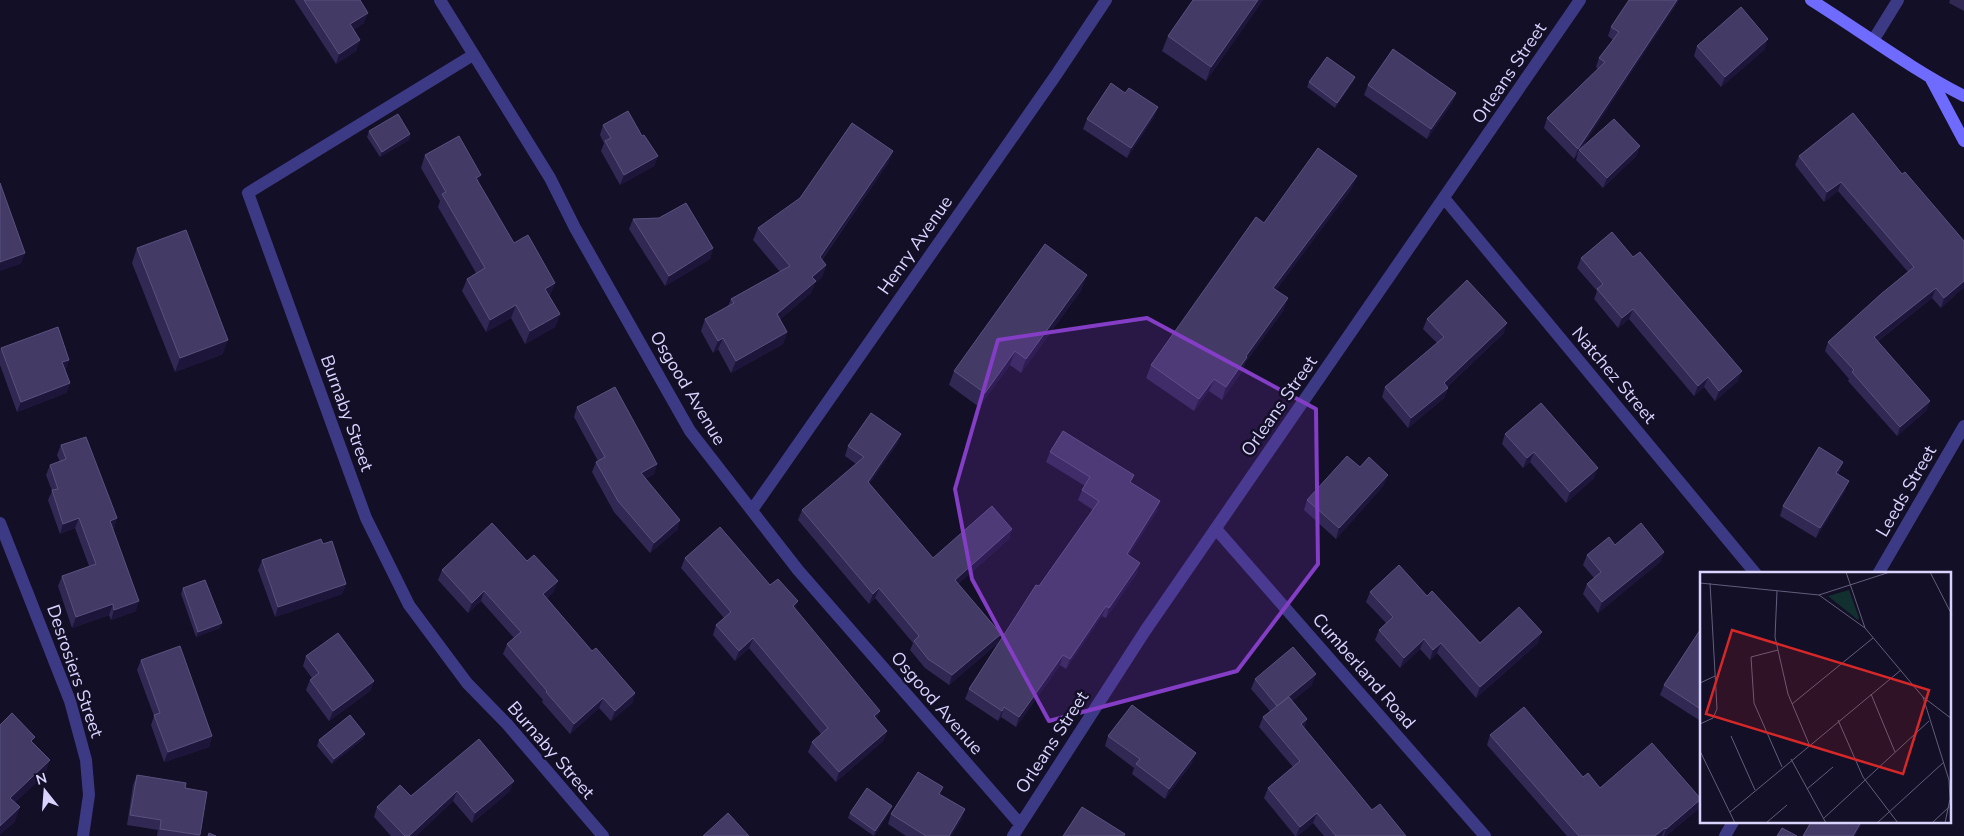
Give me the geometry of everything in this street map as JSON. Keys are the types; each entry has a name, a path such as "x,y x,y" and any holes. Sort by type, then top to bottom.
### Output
{"street":[{"name":"Osgood Avenue","path":"440,0 550,178 575,228 690,431 798,570 1020,824"},
{"name":"Henry Avenue","path":"752,510 1106,0"},
{"name":"Orleans Street","path":"1013,836 1145,631 1580,0"},
{"path":"1811,0 1874,39 1931,79 1964,96"},
{"path":"1874,39 1898,0"},
{"name":"Burnaby Street","path":"473,55 248,193 366,518 410,605 466,683 507,724 603,836"},
{"path":"1931,79 1964,141"},
{"name":"Natchez Street","path":"1444,198 1754,572"},
{"name":"Leeds Street","path":"1879,572 1964,426"},
{"name":"Desrosiers Street","path":"0,523 70,701 86,760 89,796 83,836"},
{"name":"Cumberland Road","path":"1216,529 1485,836"},
{"path":"1725,836 1732,824"}],"highlighted area":[{"path":"1147,318 1316,409 1318,564 1237,671 1049,721 972,579 955,489 998,340"}],"building":[{"path":"304,0 360,0 368,13 350,24 360,40 339,54"},
{"path":"1193,0 1258,0 1211,67 1168,36"},
{"path":"1629,0 1677,0 1578,149 1547,118 1605,62 1599,58 1619,32 1611,27"},
{"path":"1741,7 1768,39 1725,77 1697,46"},
{"path":"1393,49 1456,93 1431,129 1368,85"},
{"path":"1327,57 1355,77 1337,103 1309,82"},
{"path":"1111,83 1125,93 1129,88 1158,107 1131,148 1087,119"},
{"path":"628,111 642,136 644,135 658,156 624,175 605,141 611,138 603,125"},
{"path":"1853,113 1902,174 1905,172 1964,241 1964,281 1944,298 1936,288 1874,337 1930,401 1900,427 1852,372 1854,370 1828,342 1914,267 1841,182 1827,192 1799,156"},
{"path":"398,114 410,134 382,152 369,131"},
{"path":"1614,119 1640,146 1607,178 1579,150"},
{"path":"852,123 893,151 820,257 826,265 812,277 816,281 777,314 787,332 736,361 723,338 718,341 705,319 734,303 731,299 790,266 758,228 800,198"},
{"path":"459,136 481,175 476,178 514,243 528,235 555,283 545,289 560,314 530,331 516,305 490,320 467,279 485,268 442,194 446,192 425,155"},
{"path":"1318,148 1357,176 1273,288 1288,298 1226,387 1214,379 1199,399 1151,365 1256,217 1264,223"},
{"path":"0,183 25,253 0,262"},
{"path":"686,203 713,248 669,276 633,219 659,218"},
{"path":"186,230 228,340 180,358 137,248"},
{"path":"1612,232 1633,257 1640,252 1742,371 1719,391 1708,377 1698,386 1633,309 1622,318 1597,289 1603,284 1581,258"},
{"path":"1045,244 1087,275 1026,359 1015,351 985,393 954,371"},
{"path":"1467,280 1507,323 1444,383 1448,388 1411,418 1385,387 1444,337 1427,319"},
{"path":"58,327 69,360 62,362 70,383 21,402 1,348"},
{"path":"615,387 657,464 641,473 680,520 654,543 618,501 596,462 605,457 577,407"},
{"path":"1541,403 1598,468 1570,492 1534,452 1527,458 1505,434"},
{"path":"871,413 901,434 868,482 933,558 992,506 1012,529 955,580 1001,634 952,675 928,659 914,641 919,636 879,588 873,594 802,510 864,457 848,446"},
{"path":"1063,431 1134,475 1130,482 1160,501 1127,554 1140,563 1109,608 1106,606 1070,659 1063,655 1019,717 1004,707 1002,711 969,689 1036,585 1039,586 1099,501 1082,490 1090,477 1050,452"},
{"path":"86,437 117,518 110,521 139,601 114,610 113,604 76,617 62,576 96,564 79,518 63,524 52,490 58,489 50,465 66,459 61,445"},
{"path":"1819,447 1843,462 1836,473 1849,481 1820,528 1783,506"},
{"path":"1347,456 1360,467 1369,457 1388,475 1339,528 1307,500"},
{"path":"492,523 527,561 534,555 558,581 543,594 592,651 596,648 635,693 615,711 603,698 574,724 507,644 521,632 484,591 472,603 442,570"},
{"path":"1641,523 1664,552 1602,602 1587,584 1601,572 1587,555 1609,537 1615,545"},
{"path":"720,527 770,585 778,579 798,601 793,606 880,711 874,716 887,731 839,772 812,742 828,728 753,638 739,651 716,625 731,612 685,558"},
{"path":"321,539 323,544 332,541 346,584 278,607 262,560"},
{"path":"1399,565 1427,596 1432,591 1480,643 1519,607 1542,632 1480,687 1441,643 1433,650 1424,639 1404,658 1379,630 1393,617 1370,592"},
{"path":"205,580 222,623 198,632 183,588"},
{"path":"1700,630 1700,709 1664,685"},
{"path":"338,633 374,681 333,711 310,680 319,673 306,656"},
{"path":"180,646 212,736 168,752 154,715 160,713 141,660"},
{"path":"1293,647 1316,674 1277,706 1255,679"},
{"path":"1289,697 1307,719 1301,724 1372,810 1380,804 1406,836 1336,836 1317,813 1300,827 1268,788 1300,761 1263,717"},
{"path":"1132,705 1196,753 1169,789 1136,764 1140,759 1108,736"},
{"path":"1524,707 1583,777 1588,773 1600,788 1652,743 1700,800 1655,836 1579,836 1490,735"},
{"path":"12,713 35,737 31,741 50,760 10,798 20,807 0,826 0,725"},
{"path":"350,715 365,734 334,759 319,740"},
{"path":"479,739 514,781 475,813 457,791 409,836 405,836 377,807 400,785 411,796"},
{"path":"918,772 943,787 939,794 965,809 949,836 926,836 891,814"},
{"path":"137,775 186,783 185,788 207,792 200,835 160,829 161,820 130,815"},
{"path":"867,788 892,806 875,831 850,813"},
{"path":"1082,807 1125,834 1124,836 1063,836"},
{"path":"728,813 749,836 703,836"},
{"path":"1810,824 1860,824 1853,836 1803,836"},
{"path":"1782,828 1797,836 1777,836"}]}
